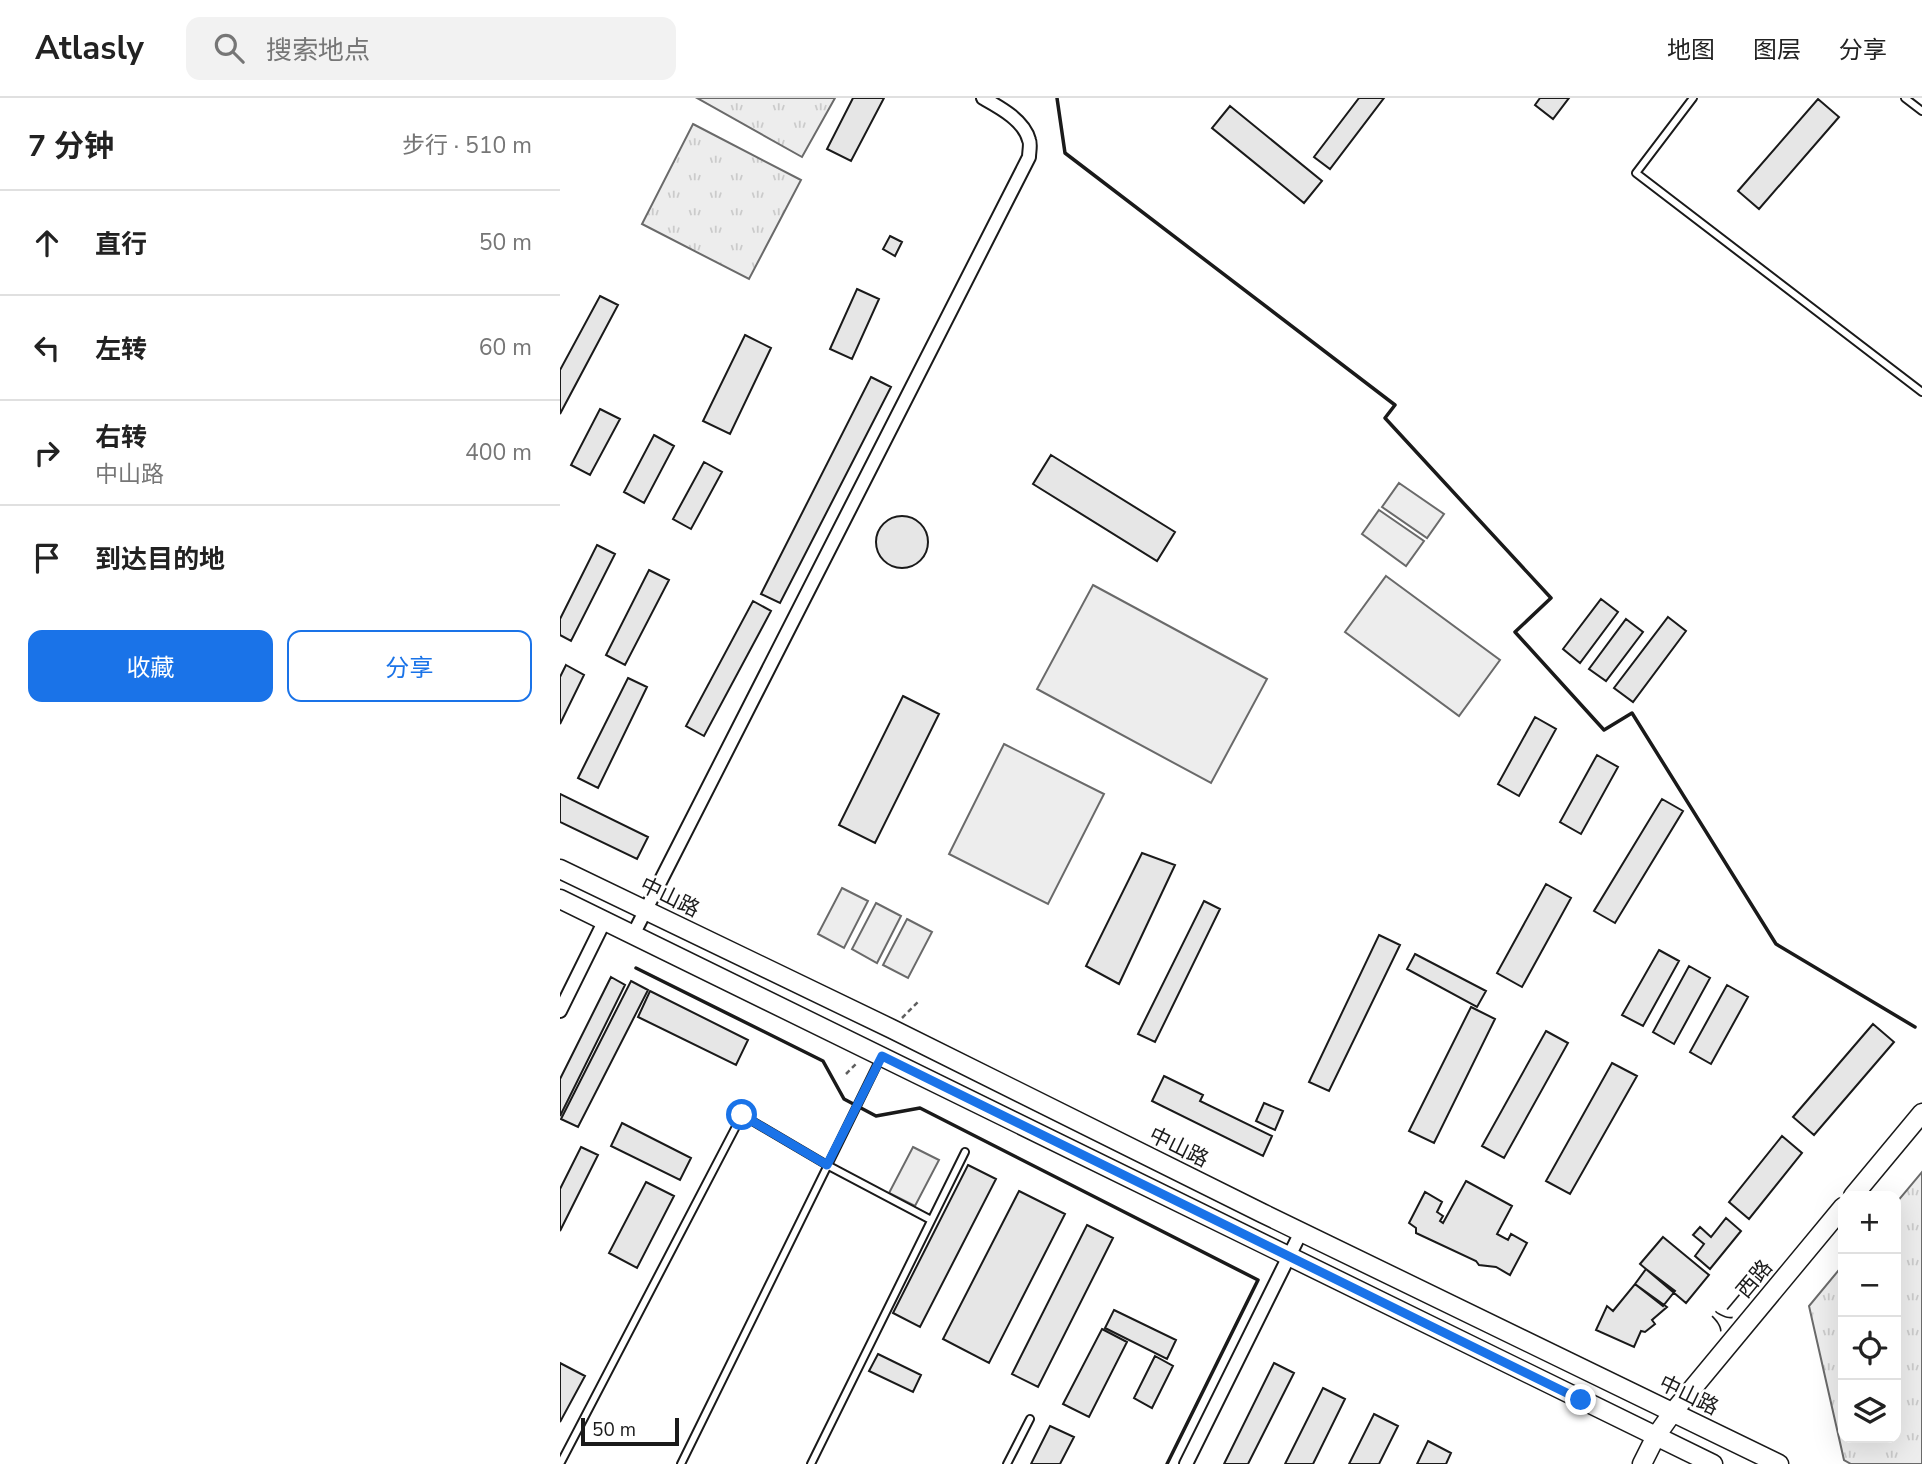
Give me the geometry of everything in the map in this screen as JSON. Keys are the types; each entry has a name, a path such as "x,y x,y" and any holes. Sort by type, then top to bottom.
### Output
{"main road":[{"name":"中山路","path":"560,869 1779,1464"},
{"path":"560,899 1713,1464"},
{"path":"1857,1191 1922,1112"},
{"name":"八一西路","path":"1642,1464 1656,1436 1673,1412 1838,1214"}],"street":[{"path":"634,933 1029,157 1029,139 1018,122 1002,108 983,98"},
{"path":"560,1011 604,920"},
{"path":"1186,1464 1301,1232"}],"lane":[{"path":"1693,98 1636,173 1922,392"},
{"path":"1905,98 1922,111"},
{"path":"681,1464 882,1056"},
{"path":"560,1464 742,1115 827,1165 931,1220"},
{"path":"811,1464 965,1152"},
{"path":"1007,1464 1030,1419"}],"green space":[{"path":"697,98 835,98 802,157"},
{"path":"693,124 801,180 749,279 642,224"},
{"path":"1922,1172 1922,1464 1851,1464 1844,1460 1840,1443 1901,1443 1901,1197"},
{"path":"1838,1271 1838,1434 1809,1306"}],"shaded area":[{"path":"1399,483 1444,514 1427,538 1382,507"},
{"path":"1379,510 1424,541 1406,566 1362,534"},
{"path":"1386,576 1500,660 1459,716 1345,632"},
{"path":"1093,585 1267,679 1211,783 1037,689"},
{"path":"1004,744 1104,794 1048,904 949,854"},
{"path":"842,888 868,901 844,948 818,934"},
{"path":"876,903 901,916 877,963 852,949"},
{"path":"907,919 932,932 908,978 883,965"},
{"path":"913,1147 939,1160 915,1206 889,1193"}],"building":[{"path":"853,98 884,98 851,161 827,149"},
{"path":"1359,98 1384,98 1330,169 1314,157"},
{"path":"1540,98 1569,98 1553,119 1535,105"},
{"path":"1818,99 1839,117 1759,209 1738,191"},
{"path":"1230,106 1322,181 1304,203 1212,128"},
{"path":"890,236 902,242 895,256 883,249"},
{"path":"857,289 879,299 852,359 830,349"},
{"path":"600,296 618,305 560,414 560,370"},
{"path":"745,335 771,348 730,434 703,421"},
{"path":"871,377 891,387 780,603 761,594"},
{"path":"600,409 620,419 590,475 571,465"},
{"path":"654,435 674,446 644,503 624,492"},
{"path":"1051,455 1175,532 1157,561 1033,484"},
{"path":"704,462 722,472 691,529 673,519"},
{"path":"902,516 921,523 928,542 921,561 902,568 883,561 876,542 883,523"},
{"path":"597,545 615,554 571,641 560,635 560,619"},
{"path":"649,570 669,580 625,665 606,655"},
{"path":"1601,599 1618,612 1580,663 1563,649"},
{"path":"753,601 771,611 704,736 686,726"},
{"path":"1668,617 1686,631 1633,702 1614,688"},
{"path":"1626,619 1643,632 1606,681 1589,669"},
{"path":"566,665 584,675 560,724 560,677"},
{"path":"628,678 647,687 598,788 578,778"},
{"path":"903,696 939,714 875,843 839,825"},
{"path":"1535,717 1556,729 1519,796 1498,784"},
{"path":"1597,755 1618,767 1581,834 1560,822"},
{"path":"560,794 648,837 637,859 560,822"},
{"path":"1662,799 1683,811 1615,923 1594,911"},
{"path":"1142,853 1175,865 1119,984 1086,966"},
{"path":"1546,884 1571,898 1522,987 1497,973"},
{"path":"1204,901 1220,909 1155,1042 1138,1034"},
{"path":"1379,935 1400,945 1329,1091 1309,1082"},
{"path":"1659,950 1679,961 1643,1026 1622,1015"},
{"path":"1415,954 1486,991 1477,1007 1407,969"},
{"path":"1689,966 1710,978 1674,1044 1653,1032"},
{"path":"611,977 625,985 560,1116 560,1079"},
{"path":"631,981 648,990 578,1127 561,1119"},
{"path":"1727,985 1748,997 1711,1064 1690,1052"},
{"path":"650,991 748,1040 736,1065 638,1017"},
{"path":"1471,1007 1495,1019 1434,1143 1409,1131"},
{"path":"1873,1024 1894,1042 1814,1135 1793,1117"},
{"path":"1546,1031 1568,1043 1504,1158 1482,1146"},
{"path":"1612,1063 1637,1076 1570,1194 1546,1181"},
{"path":"1164,1076 1203,1095 1200,1101 1272,1136 1263,1156 1152,1101"},
{"path":"1264,1103 1283,1111 1275,1130 1256,1121"},
{"path":"622,1123 691,1158 680,1180 611,1146"},
{"path":"1782,1136 1802,1153 1749,1219 1729,1202"},
{"path":"581,1147 598,1155 560,1231 560,1189"},
{"path":"968,1165 996,1179 920,1327 893,1313"},
{"path":"1466,1181 1512,1206 1497,1234 1508,1240 1511,1234 1527,1243 1510,1275 1496,1267 1479,1265 1476,1261 1416,1233 1416,1228 1409,1223 1425,1192 1442,1202 1437,1212 1443,1216 1440,1221 1443,1223"},
{"path":"646,1182 674,1196 637,1268 609,1253"},
{"path":"1019,1191 1065,1214 989,1363 943,1339"},
{"path":"1726,1218 1741,1231 1710,1269 1695,1256 1704,1244 1693,1235 1700,1227 1711,1237"},
{"path":"1087,1225 1113,1238 1038,1387 1012,1374"},
{"path":"1663,1237 1709,1275 1686,1303 1640,1264"},
{"path":"1646,1269 1675,1291 1663,1306 1635,1284"},
{"path":"1635,1284 1667,1307 1652,1320 1655,1324 1645,1332 1641,1331 1634,1347 1596,1330 1607,1306 1613,1311"},
{"path":"1114,1310 1176,1340 1167,1359 1105,1328"},
{"path":"1102,1329 1127,1342 1089,1417 1063,1404"},
{"path":"878,1354 921,1375 913,1392 869,1371"},
{"path":"1155,1356 1173,1366 1152,1408 1134,1398"},
{"path":"560,1363 585,1376 560,1422"},
{"path":"1274,1363 1294,1373 1248,1464 1224,1464"},
{"path":"1323,1388 1345,1399 1313,1464 1285,1464"},
{"path":"1374,1414 1398,1426 1379,1464 1349,1464"},
{"path":"1050,1426 1074,1437 1060,1464 1031,1464"},
{"path":"1428,1441 1451,1453 1446,1464 1417,1464"}],"wall":[{"path":"1057,98 1065,153 1395,405 1385,418 1551,598 1515,632 1604,730 1632,713 1776,944 1915,1027"},
{"path":"636,968 823,1061 844,1099 876,1116 920,1108 1258,1280 1167,1464"}],"route":[{"path":"742,1115 827,1165 882,1056 1581,1400"}]}
